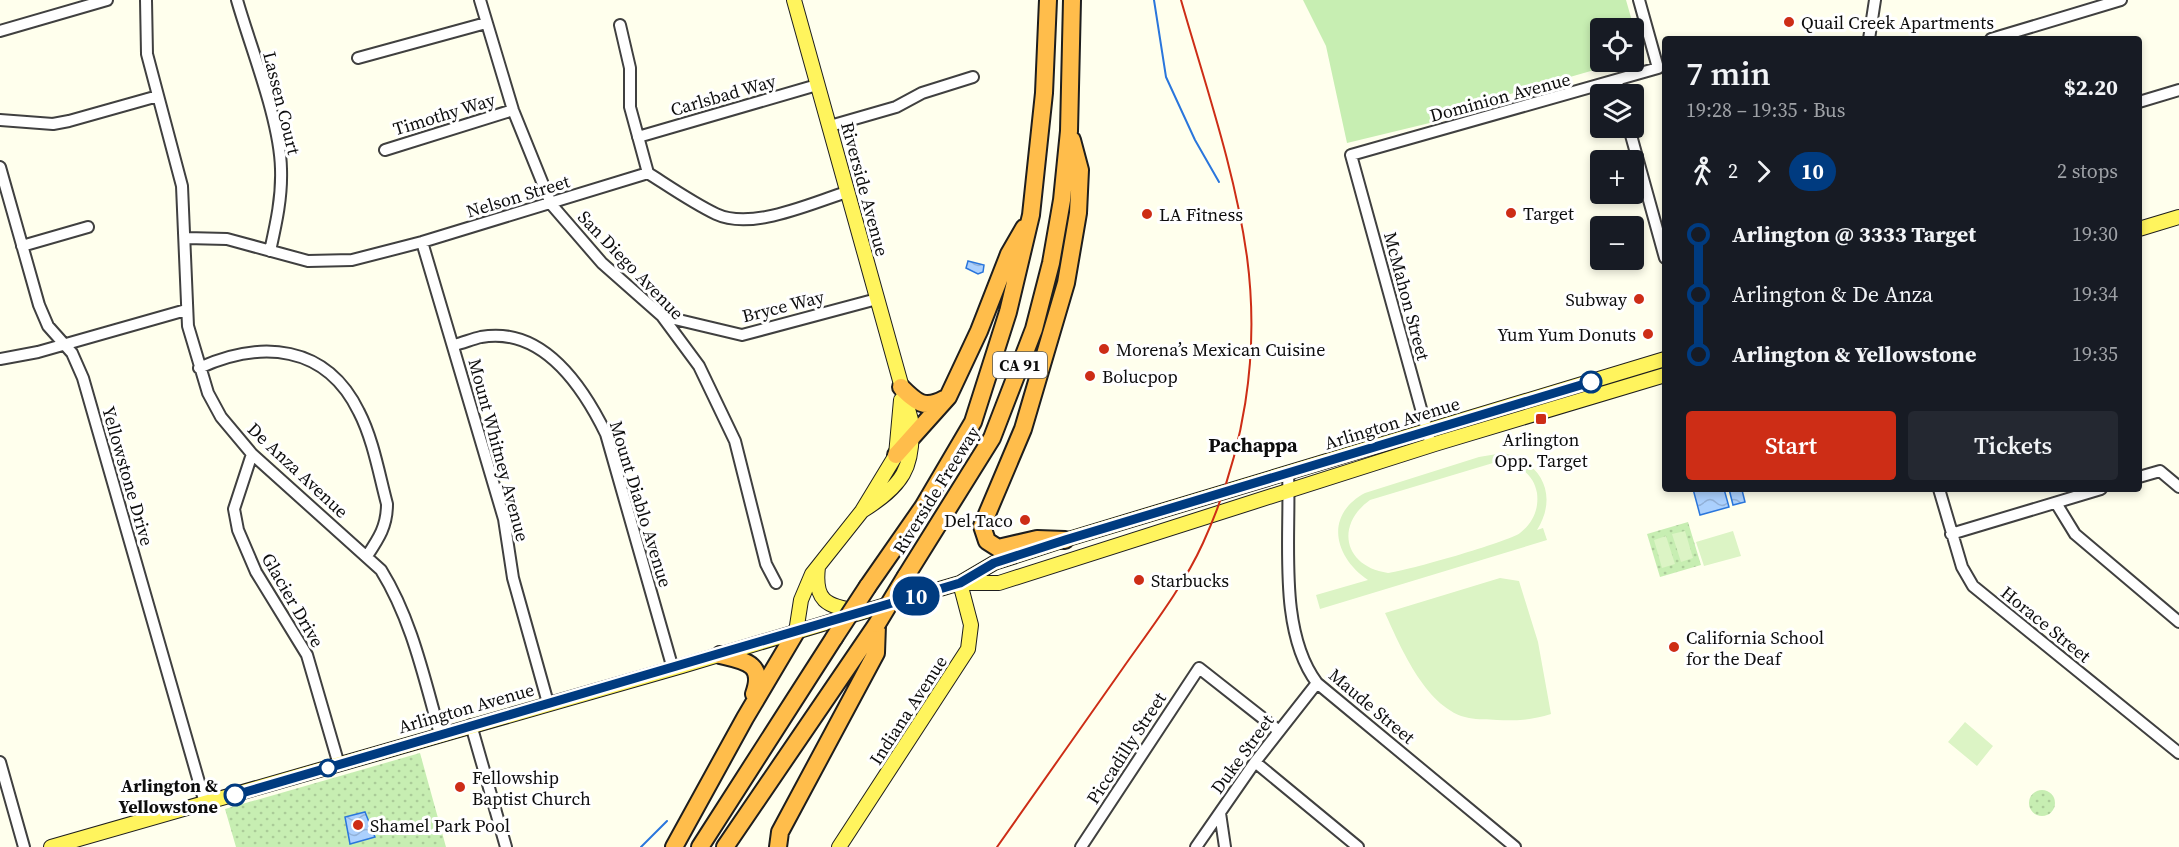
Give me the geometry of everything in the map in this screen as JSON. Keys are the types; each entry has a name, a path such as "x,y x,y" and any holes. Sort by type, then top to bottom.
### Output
{"highway":[{"path":"1036,0 1046,53"},
{"name":"Riverside Freeway","path":"700,847 868,586 923,507 973,422 1019,272 1031,215 1046,53 1048,0"},
{"name":"Riverside Freeway","path":"725,847 877,624 992,438 1034,329 1051,263 1062,200 1070,131 1071,0"},
{"path":"1065,540 1037,539 998,548 987,540 982,526 1023,429 1066,283 1078,213 1080,170 1070,131"},
{"path":"896,455 912,434 948,398 979,331 1010,254 1031,215"},
{"path":"901,387 922,405 932,405 948,398"},
{"path":"778,847 780,832 876,653 877,624"},
{"path":"674,847 745,718 796,632"},
{"path":"720,655 748,663 754,668 759,681 745,718"}],"main road":[{"name":"Riverside Avenue","path":"797,1 817,85 901,387 908,403 912,434 911,458 905,473 896,485 862,511"},
{"path":"2142,228 2179,218"},
{"name":"Arlington Avenue","path":"51,847 673,669 960,583 994,563 1065,540 1662,360"},
{"name":"Arlington Avenue","path":"960,583 999,583 1431,445 1662,376"},
{"name":"Riverside Avenue","path":"796,632 804,589 818,566 862,511 896,455 901,413 901,387"},
{"path":"818,566 818,592 825,602 837,608 862,612"},
{"name":"Indiana Avenue","path":"838,847 968,649 972,625 960,583"}],"street":[{"path":"0,31 107,0"},
{"name":"De Anza Avenue","path":"146,0 145,38 182,186 186,238 186,310 199,368 221,417 252,454 368,556 396,594 408,624 440,734"},
{"name":"Lassen Court","path":"237,0 274,123 281,167 279,209 270,251"},
{"name":"San Diego Avenue","path":"480,0 513,110 551,204 602,263 662,316 699,366 735,441 766,564 776,583"},
{"name":"Dominion Avenue","path":"1351,155 1617,82 1658,68 1638,0"},
{"path":"1869,36 1875,0"},
{"path":"2001,36 2121,0"},
{"path":"358,58 486,22"},
{"path":"620,25 630,69 630,107 648,173 718,215 739,220 760,218 847,192"},
{"path":"830,126 896,107 922,93 973,77"},
{"name":"Carlsbad Way","path":"639,137 817,85"},
{"path":"2142,101 2179,90"},
{"path":"0,120 53,124 158,96"},
{"name":"Timothy Way","path":"385,150 513,110"},
{"path":"1632,138 1662,247"},
{"name":"McMahon Street","path":"1351,155 1431,445"},
{"name":"Yellowstone Drive","path":"0,167 48,326 65,345 83,378 205,803"},
{"name":"Nelson Street","path":"186,238 227,239 292,258 327,262 352,260 422,242 648,173"},
{"path":"22,246 88,227"},
{"name":"Mount Whitney Avenue","path":"422,242 504,519 513,578 548,703"},
{"name":"Bryce Way","path":"662,316 742,335 877,299"},
{"path":"0,359 65,345 186,310"},
{"name":"Mount Diablo Avenue","path":"454,345 483,337 504,337 524,341 546,354 572,375 590,401 606,434 673,669"},
{"path":"199,368 243,351 266,350 313,362 330,374 359,411 387,504 387,519 382,534 368,556"},
{"name":"Glacier Drive","path":"252,454 234,510 238,530 256,572 307,655 339,765"},
{"path":"2142,476 2160,471 2179,487"},
{"name":"Maude Street","path":"1288,473 1291,611 1301,654 1317,683 1515,847"},
{"name":"Horace Street","path":"1939,492 1962,567 1973,586 2179,753"},
{"path":"1951,534 2091,492"},
{"path":"2056,503 2075,534 2179,622"},
{"name":"Piccadilly Street","path":"1081,847 1199,668 1279,731"},
{"name":"Duke Street","path":"1196,847 1255,762 1317,683"},
{"path":"471,725 506,847"},
{"path":"0,762 24,847"},
{"path":"1255,762 1358,847"},
{"path":"1220,813 1225,847"}],"green space":[{"path":"1303,0 1626,0 1631,18 1590,18 1590,71 1441,114 1442,120 1347,143 1326,46"},
{"path":"1503,453 1527,463 1536,472 1546,492 1543,517 1537,530 1543,528 1547,540 1320,609 1316,595 1368,580 1347,560 1338,536 1343,513 1352,502 1365,493 1479,457","holes":["1493,463 1513,464 1530,477 1537,493 1534,515 1520,533 1456,556 1388,573 1362,563 1354,554 1349,544 1352,522 1359,510 1370,500"]},
{"path":"1688,522 1701,565 1660,577 1647,534"},
{"path":"1685,531 1693,558 1681,562 1672,534"},
{"path":"1733,531 1741,556 1704,566 1696,542"},
{"path":"1666,536 1675,564 1662,568 1654,540"},
{"path":"1500,578 1519,581 1538,642 1551,714 1531,719 1504,720 1472,719 1454,713 1440,703 1417,676 1385,613"},
{"path":"1965,722 1993,746 1977,766 1948,742"},
{"path":"420,753 446,847 236,847 225,809"},
{"path":"2042,790 2051,794 2055,803 2051,812 2042,816 2033,812 2029,803 2033,794"}],"water":[{"path":"968,261 984,265 983,272 978,274 966,268"},
{"path":"1694,492 1725,492 1729,507 1700,515"},
{"path":"1730,492 1742,492 1745,502 1733,505"},
{"name":"Shamel Park Pool","path":"365,812 375,837 350,844 345,817"}],"waterway":[{"path":"1154,0 1166,77 1195,140 1219,182"},
{"path":"641,847 667,821"}],"railway":[{"path":"997,847 1186,575 1217,509 1238,439 1250,367 1251,294 1247,257 1227,160 1181,0"}],"bus line":[{"name":"10","path":"235,795 960,583 994,563 1065,540 1591,382"}],"place":[{"name":"Quail Creek Apartments","path":"1789,22"},
{"name":"Target","path":"1511,213"},
{"name":"LA Fitness","path":"1147,214"},
{"name":"Subway","path":"1639,299"},
{"name":"Yum Yum Donuts","path":"1648,334"},
{"name":"Morena’s Mexican Cuisine","path":"1104,349"},
{"name":"Bolucpop","path":"1090,376"},
{"name":"Arlington Opp. Target","path":"1541,419"},
{"name":"Del Taco","path":"1025,520"},
{"name":"Starbucks","path":"1139,580"},
{"name":"California School for the Deaf","path":"1674,647"},
{"name":"Fellowship Baptist Church","path":"460,787"},
{"name":"Arlington & Yellowstone","path":"235,795"},
{"name":"Shamel Park Pool","path":"358,825"}],"district":[{"name":"Pachappa","path":"1253,445"}]}
